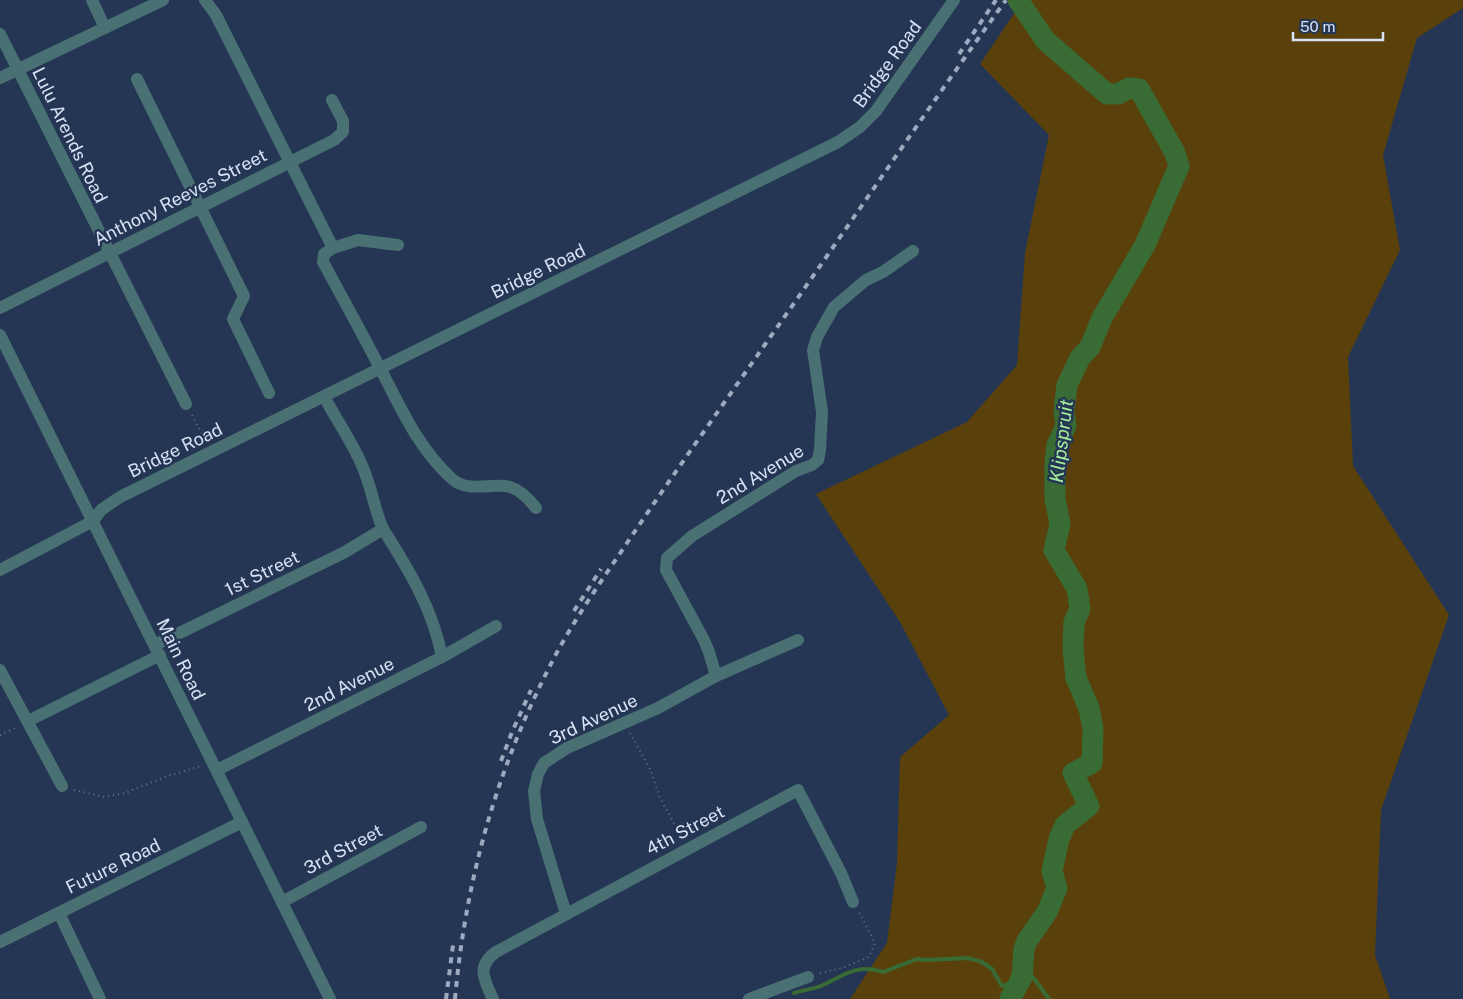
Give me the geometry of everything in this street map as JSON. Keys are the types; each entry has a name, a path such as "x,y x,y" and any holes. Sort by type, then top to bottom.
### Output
{"street":[{"path":"92,0 105,28"},
{"path":"0,78 163,0"},
{"path":"206,0 216,15 333,248"},
{"name":"Bridge Road","path":"0,570 93,521 101,510 120,497 822,151 852,134 868,120 884,100 954,0"},
{"name":"Lulu Arends Road","path":"0,34 186,404"},
{"path":"137,79 244,296 234,319 269,393"},
{"name":"Anthony Reeves Street","path":"0,308 199,206 334,140 343,132 343,120 332,100"},
{"path":"398,244 358,240 333,248 324,254 323,262 414,435 452,479 464,486 511,487 526,496 536,508"},
{"name":"2nd Avenue","path":"716,676 710,652 666,570 667,558 692,536 796,471 812,465 818,460 822,412 813,350 817,337 834,307 866,280 883,272 913,250"},
{"name":"Main Road","path":"0,335 330,999"},
{"path":"324,396 356,451 383,529 422,594 434,624 442,657"},
{"name":"1st Street","path":"28,721 157,650 345,552 383,529"},
{"name":"2nd Avenue","path":"215,767 442,657 496,626"},
{"name":"3rd Avenue","path":"566,914 537,819 534,791 538,774 544,763 555,754 658,708 716,676 798,640"},
{"path":"0,670 62,786"},
{"name":"4th Street","path":"493,999 483,975 484,965 488,958 509,944 798,790 841,873 853,902"},
{"name":"Future Road","path":"0,942 242,822"},
{"name":"3rd Street","path":"282,902 421,827"},
{"path":"59,913 100,999"},
{"path":"749,999 808,976"}],"path":[{"path":"186,404 211,452"},
{"path":"0,735 28,721"},
{"path":"624,723 651,771 660,798 688,849"},
{"path":"62,786 104,797 125,793 196,767 215,767"},
{"path":"808,976 842,968 869,957 875,942 853,902"}],"shaded area":[{"path":"1023,0 1463,0 1463,8 1417,38 1383,155 1400,250 1348,357 1353,466 1449,615 1381,810 1375,955 1390,999 850,999 887,943 897,863 900,757 949,715 900,622 816,494 967,422 1017,365 1025,253 1049,135 980,64"}],"waterway":[{"name":"Klipspruit","path":"1010,999 1022,977 1024,949 1027,941 1047,912 1057,888 1052,871 1059,839 1065,825 1089,806 1073,773 1092,763 1093,729 1089,708 1076,678 1073,649 1074,622 1080,609 1077,589 1054,550 1060,524 1055,499 1055,463 1057,445 1066,426 1064,411 1067,385 1080,358 1090,347 1102,318 1145,245 1179,166 1175,153 1139,89 1129,88 1118,94 1107,94 1045,40 1018,0"},
{"name":"Klipspruit","path":"1020,3 1026,0"},
{"path":"794,993 821,986 850,972 865,969 883,972 917,959 968,958 982,962 992,969 1002,986 1021,980"},
{"path":"1023,964 1049,999"}],"railway":[{"path":"959,54 996,0"},
{"path":"455,999 467,909 476,865 488,822 517,738 555,656 590,599 661,493 1006,0"},
{"path":"574,611 601,569"},
{"path":"501,761 531,690"},
{"path":"446,999 453,945"}]}
